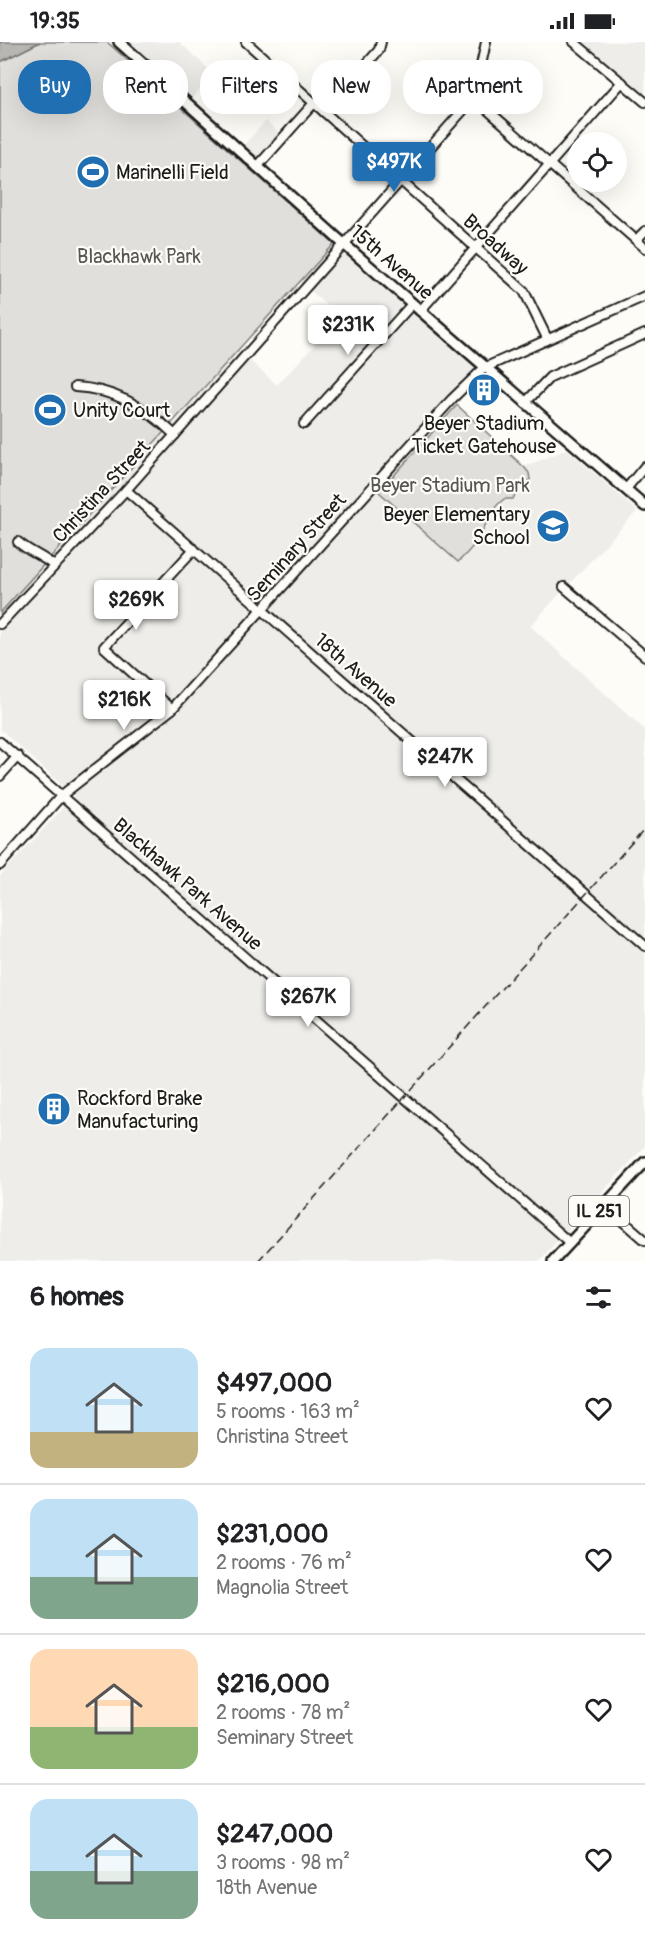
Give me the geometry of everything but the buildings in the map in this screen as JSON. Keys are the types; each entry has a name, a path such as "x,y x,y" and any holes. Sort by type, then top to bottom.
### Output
{"main road":[{"name":"15th Avenue","path":"119,42 484,368 645,506"},
{"name":"IL 251","path":"553,1261 645,1162"}],"street":[{"name":"Broadway","path":"246,42 311,100"},
{"path":"370,60 379,50 381,42"},
{"name":"Christina Street","path":"482,60 486,42"},
{"path":"574,42 645,102"},
{"path":"420,311 622,82"},
{"path":"257,167 311,106"},
{"name":"Broadway","path":"326,114 524,291 548,338"},
{"name":"Christina Street","path":"0,624 126,490 460,114"},
{"path":"492,114 645,248"},
{"path":"636,240 645,231"},
{"name":"Seminary Street","path":"0,865 62,795 172,710 452,399 484,368 645,296"},
{"path":"304,424 412,304"},
{"path":"525,403 550,377 645,334"},
{"path":"75,387 94,388 146,410 175,435"},
{"path":"626,489 645,466"},
{"name":"18th Avenue","path":"126,490 645,946"},
{"path":"18,542 54,566"},
{"path":"172,710 104,647 194,549"},
{"path":"564,587 645,656"},
{"name":"Blackhawk Park Avenue","path":"0,741 570,1243"},
{"path":"0,776 18,756"},
{"path":"604,1205 645,1240"}],"shaded area":[{"path":"0,42 40,42 0,62"},
{"path":"128,42 179,42 200,61 200,89 190,100 188,98 188,60 147,60"},
{"path":"583,42 645,42 645,95 610,65"},
{"path":"266,121 280,134 260,157 254,158 242,147"},
{"path":"334,244 477,369 369,480 379,492 458,561 478,540 490,512 504,499 524,467 567,449 637,511 530,626 645,730 645,1146 539,1261 0,1261 0,876 74,796 0,729 0,613 239,351 277,385 340,318 301,282 276,310"}],"green space":[{"name":"Blackhawk Park","path":"40,42 107,42 127,60 103,60 103,114 188,114 334,244 0,613 0,62"},
{"name":"Beyer Stadium Park","path":"457,405 524,467 529,473 530,480 519,487 513,499 504,499 495,508 476,542 458,562 379,492"}],"railway":[{"path":"258,1261 645,828"}],"place":[{"name":"Marinelli Field","path":"93,172"},
{"name":"Beyer Stadium Ticket Gatehouse","path":"484,390"},
{"name":"Unity Court","path":"50,410"},
{"name":"Beyer Elementary School","path":"553,526"},
{"name":"Rockford Brake Manufacturing","path":"54,1109"}]}
